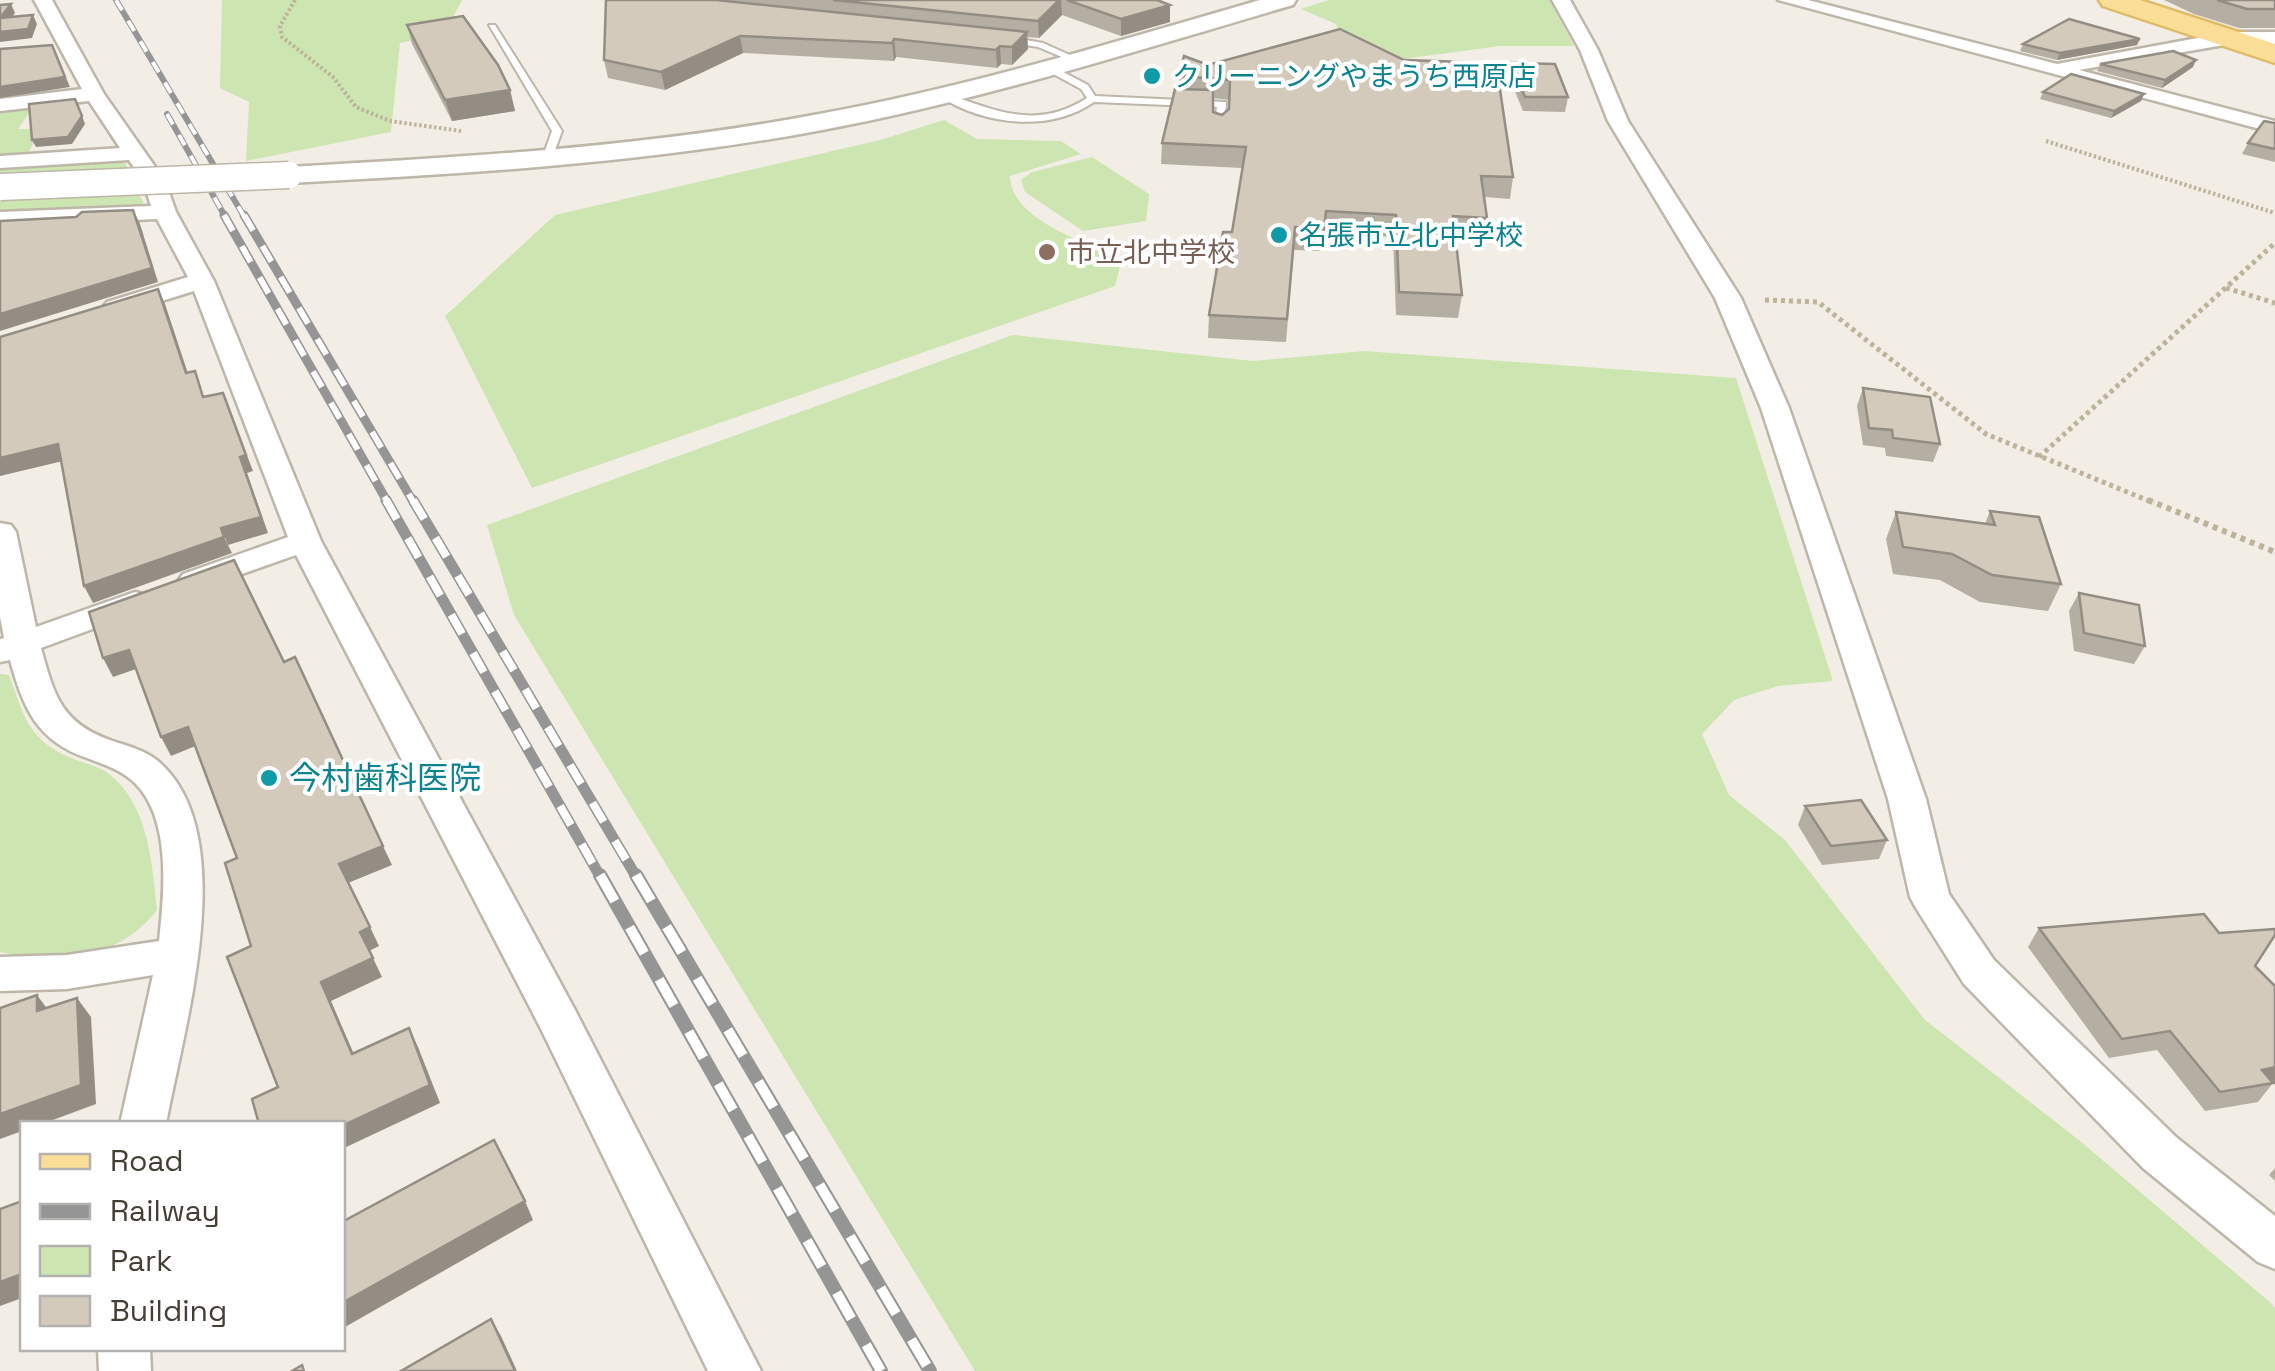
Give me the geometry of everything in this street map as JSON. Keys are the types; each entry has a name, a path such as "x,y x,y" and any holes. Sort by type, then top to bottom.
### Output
{"main road":[{"path":"2113,0 2275,54"}],"street":[{"path":"0,187 548,159 754,133 944,96 1285,0"},
{"path":"1560,0 1589,50 1618,121 1728,298 1775,408 1907,799 1930,897 1979,972 2160,1153 2275,1246"},
{"path":"1787,0 2060,68 2275,128"},
{"path":"39,1 94,94 154,182 165,212 202,281 304,541 560,1023 734,1371"},
{"path":"2060,68 2230,38 2275,38"},
{"path":"42,47 67,44"},
{"path":"0,105 94,94"},
{"path":"0,162 136,153"},
{"path":"0,219 165,212"},
{"path":"94,314 202,281"},
{"path":"0,532 12,647 44,708 62,732 135,763 156,782 182,846 179,953 152,1065 143,1121"},
{"path":"12,647 304,541"},
{"path":"0,974 30,975 113,966 179,953"}],"lane":[{"path":"492,27 558,131 548,159"},
{"path":"998,39 1040,46 1076,60"},
{"path":"1049,68 1085,87 1092,99"},
{"path":"944,96 993,115 1017,119 1071,112 1092,99 1222,104 1219,128"}],"path":[{"path":"294,0 280,26 282,36 333,76 356,107 390,121 462,131"},
{"path":"2046,140 2275,213"},
{"path":"2039,457 2275,243"},
{"path":"2226,288 2275,303"},
{"path":"1728,298 1818,302 1986,434 2275,552"}],"green space":[{"path":"222,0 462,0 444,34 400,43 391,132 246,161 249,102 220,88"},
{"path":"1329,0 1549,0 1574,46 1500,46 1366,64 1341,42 1336,24 1301,9"},
{"path":"34,106 18,129 42,129 27,155 0,157 0,110"},
{"path":"944,120 977,139 1061,141 1081,154 1010,176 1014,192 1023,206 1053,228 1122,259 1115,286 532,488 445,316 555,215 880,140"},
{"path":"1092,157 1149,194 1146,221 1083,231 1025,192 1021,180 1032,172"},
{"path":"124,161 129,170 0,176 0,167"},
{"path":"138,193 144,203 127,209 0,214 0,201"},
{"path":"1013,335 1253,361 1364,351 1736,378 1833,681 1778,686 1734,700 1702,734 1729,795 1785,840 1925,1020 2080,1141 2272,1304 2275,1371 975,1371 514,615 487,525"},
{"path":"0,674 9,675 36,735 57,751 108,773 122,786 140,818 150,855 157,910 125,939 106,949 66,958 0,952"}],"building":[{"path":"606,0 716,0 1027,32 1012,47 1000,46 996,50 894,39 892,43 740,36 661,72 604,60"},
{"path":"833,0 1059,0 1038,21"},
{"path":"1067,0 1157,0 1170,5 1121,19"},
{"path":"2217,0 2275,0 2275,9 2247,9"},
{"path":"11,4 0,18 0,5"},
{"path":"33,15 28,29 0,32 0,18"},
{"path":"463,16 498,65 510,90 445,100 407,25"},
{"path":"2069,19 2140,39 2060,53 2023,44"},
{"path":"1340,29 1404,60 1496,63 1513,177 1481,176 1487,218 1453,216 1462,295 1399,292 1396,215 1326,211 1324,229 1295,227 1287,319 1209,315 1223,232 1232,232 1246,147 1162,143 1175,89 1213,90 1213,112 1222,115 1229,109 1230,80 1179,76 1184,56 1208,65"},
{"path":"52,45 65,77 0,87 0,49"},
{"path":"2173,51 2196,60 2165,80 2100,64"},
{"path":"1511,63 1555,64 1568,97 1525,97"},
{"path":"2071,74 2144,94 2114,111 2043,92"},
{"path":"75,99 82,116 68,137 32,140 29,104"},
{"path":"2264,121 2275,123 2275,149 2248,143"},
{"path":"133,210 152,268 0,314 0,221"},
{"path":"158,289 186,373 195,371 203,397 223,393 246,455 240,457 261,517 221,528 224,537 84,586 58,444 0,458 0,337"},
{"path":"1863,388 1930,397 1940,444 1893,438 1892,430 1869,428"},
{"path":"1990,511 2039,517 2061,584 1992,575 1952,554 1903,547 1896,512 1995,525"},
{"path":"234,560 284,662 295,657 383,846 339,864 370,927 360,932 373,958 321,982 352,1054 409,1028 430,1085 345,1125 345,1121 258,1121 252,1099 278,1087 227,957 251,946 225,863 237,858 188,727 161,737 129,650 103,658 89,612"},
{"path":"2079,593 2139,605 2145,646 2084,633"},
{"path":"1861,800 1887,840 1831,846 1805,806"},
{"path":"2204,914 2219,933 2275,929 2255,966 2275,986 2275,1067 2262,1070 2273,1083 2220,1092 2170,1031 2122,1039 2039,928"},
{"path":"37,995 37,1011 77,998 81,1085 0,1114 0,1008"},
{"path":"494,1140 525,1201 345,1301 345,1220"},
{"path":"20,1202 20,1275 0,1282 0,1209"},
{"path":"491,1319 515,1371 401,1371"}],"railway":[{"path":"116,0 245,218"},
{"path":"167,114 226,218"},
{"path":"224,215 388,503"},
{"path":"244,215 414,503"},
{"path":"386,500 601,878"},
{"path":"413,500 637,878"},
{"path":"600,875 881,1371"},
{"path":"636,875 930,1371"}],"place":[{"name":"クリーニングやまうち西原店","path":"1152,76"},
{"name":"名張市立北中学校","path":"1279,235"},
{"name":"市立北中学校","path":"1047,252"},
{"name":"今村歯科医院","path":"269,778"}]}
